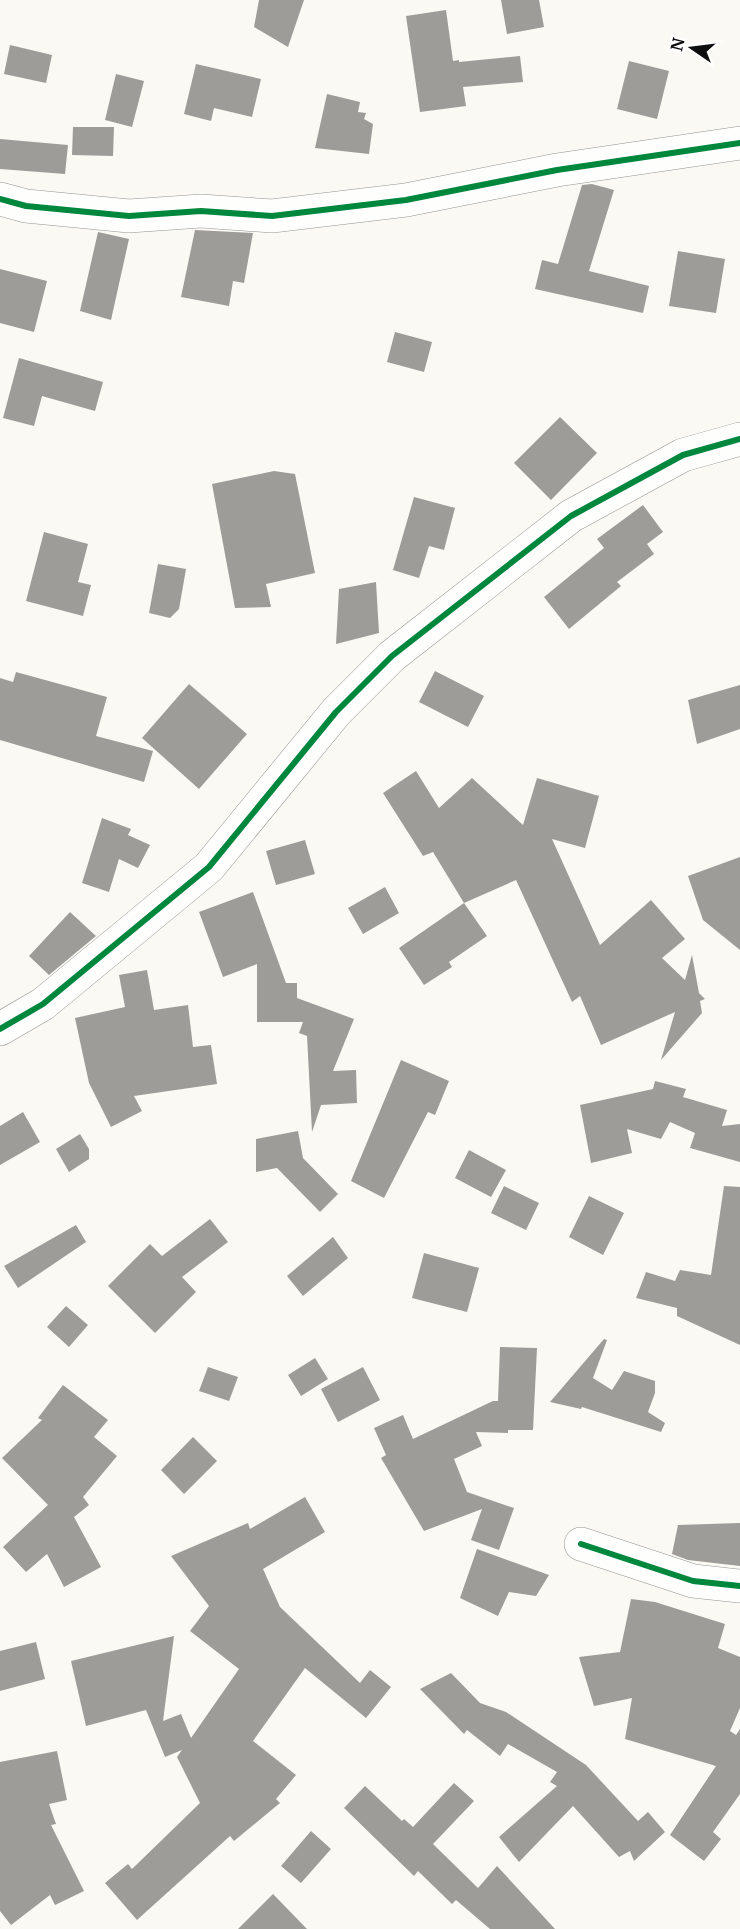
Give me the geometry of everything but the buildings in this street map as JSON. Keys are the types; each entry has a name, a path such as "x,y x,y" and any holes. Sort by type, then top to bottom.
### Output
{"street":[{"path":"0,199 26,206 129,216 201,211 272,216 406,200 557,170 740,143"},
{"path":"0,1029 43,1004 209,867 336,712 392,656 571,516 683,455 740,440"},
{"path":"581,1544 693,1581 740,1586"}],"cycle path":[{"path":"0,199 26,206 129,216 201,211 272,216 406,200 557,170 740,143"},
{"path":"0,1029 43,1004 209,867 336,712 392,656 571,516 683,455 740,439"},
{"path":"581,1544 693,1581 740,1586"}]}
